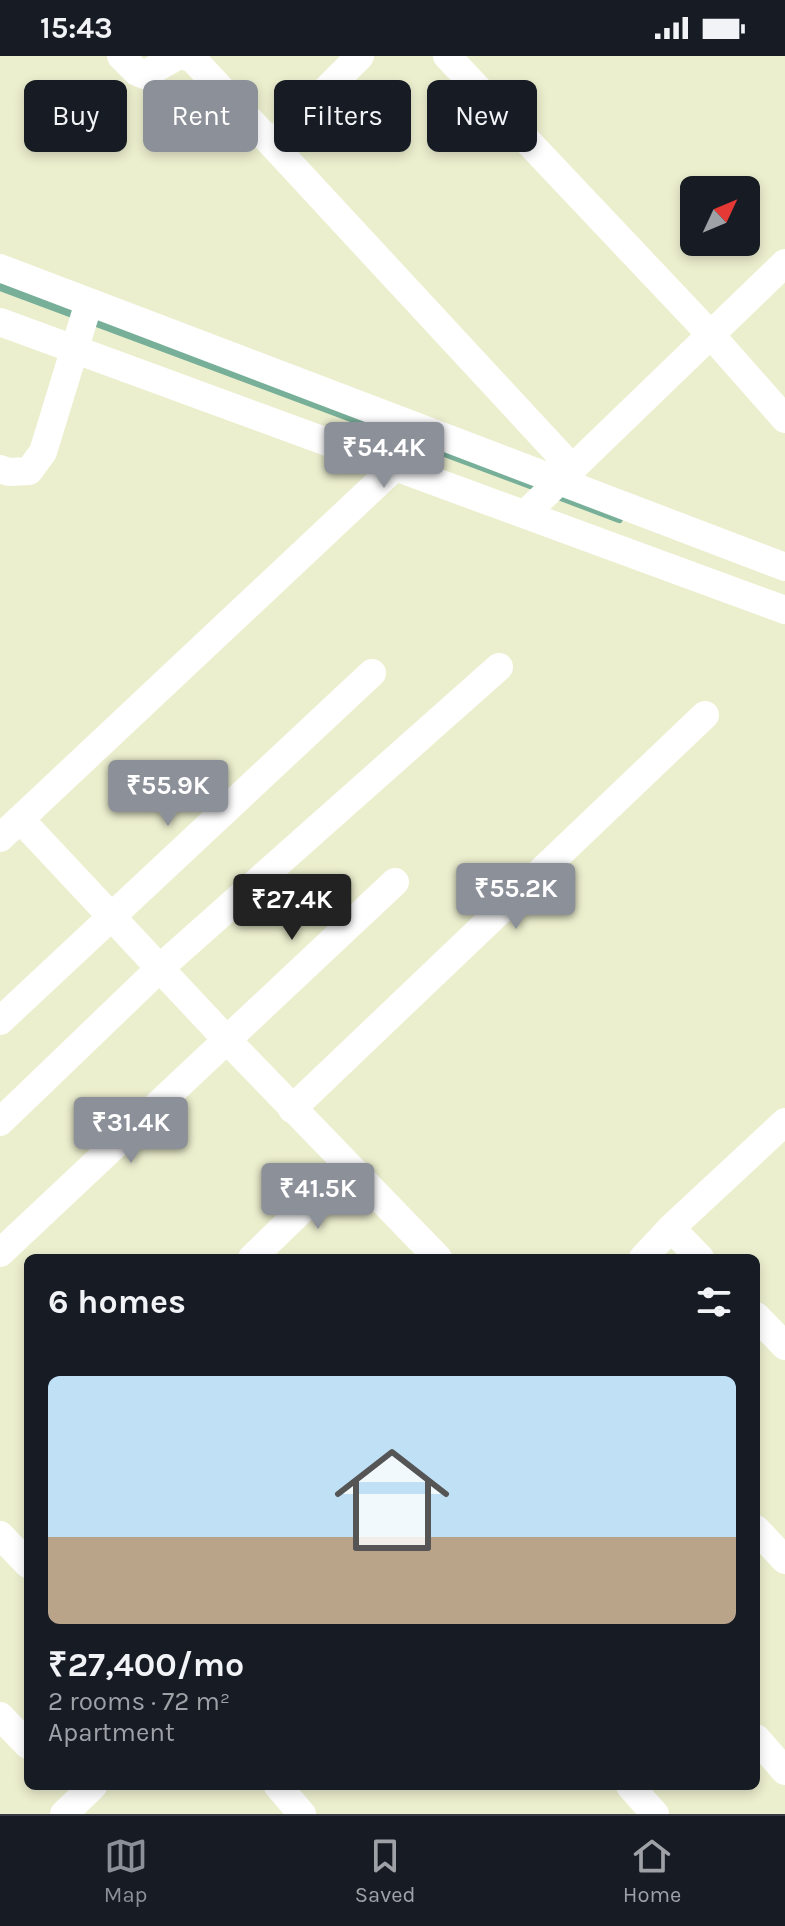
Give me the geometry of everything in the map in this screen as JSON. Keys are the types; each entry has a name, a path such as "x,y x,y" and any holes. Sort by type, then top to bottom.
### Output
{"street":[{"path":"121,56 144,75 177,56"},
{"path":"186,56 194,60 272,144 550,491"},
{"path":"272,144 360,56"},
{"path":"447,56 710,334 785,419"},
{"path":"550,491 710,334 784,267"},
{"path":"0,268 83,324 405,444 785,567"},
{"path":"0,322 83,324 405,444 550,491 785,610"},
{"path":"0,469 29,471 43,452 83,324"},
{"path":"405,444 10,829 111,916 292,1109 434,1254"},
{"path":"0,1122 160,968 499,667"},
{"path":"0,1021 372,673"},
{"path":"292,1109 705,715"},
{"path":"0,1253 395,882"},
{"path":"647,1254 785,1122"},
{"path":"256,1254 347,1166"},
{"path":"671,1228 696,1254"},
{"path":"760,1320 785,1346"},
{"path":"760,1533 785,1560"},
{"path":"0,1535 24,1560"},
{"path":"0,1716 24,1741"},
{"path":"760,1743 785,1771"},
{"path":"281,1790 302,1814"},
{"path":"634,1790 655,1814"}],"waterway":[{"path":"0,287 541,489"},
{"path":"553,494 619,519"}]}
